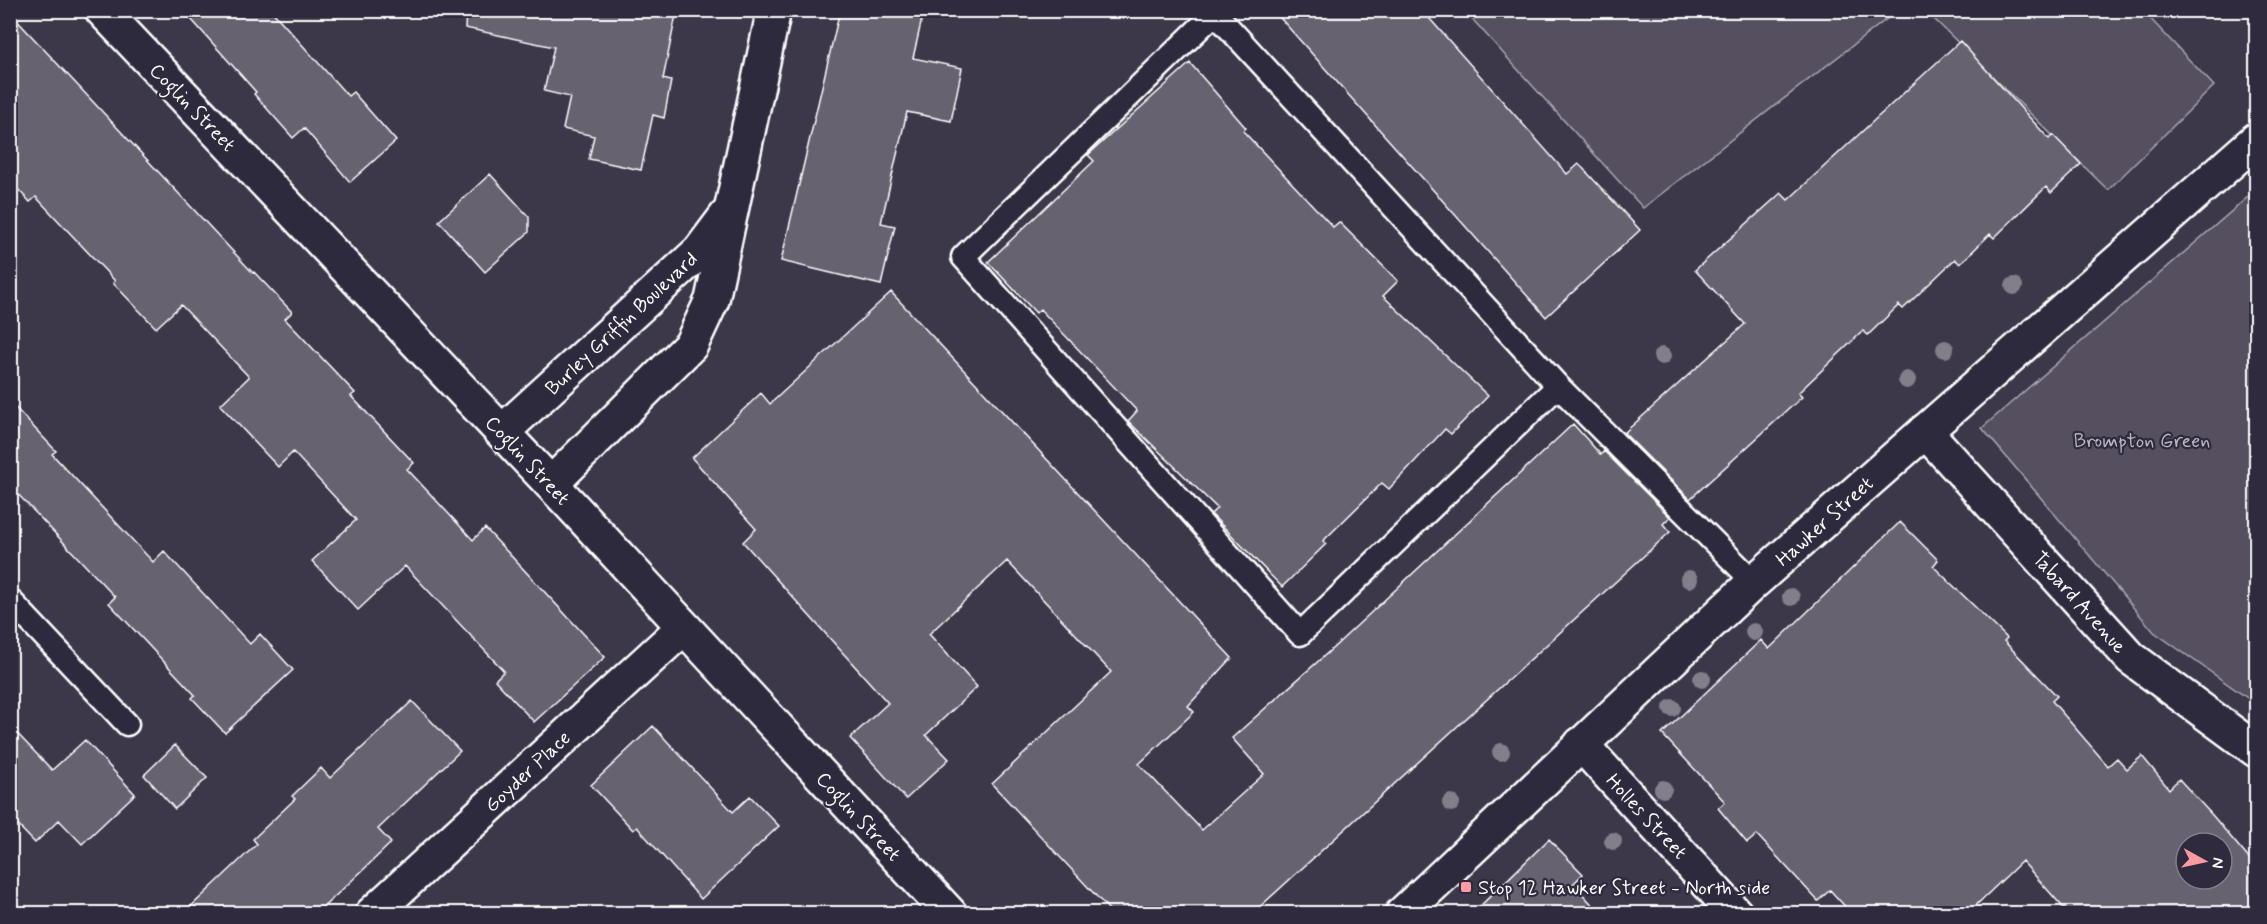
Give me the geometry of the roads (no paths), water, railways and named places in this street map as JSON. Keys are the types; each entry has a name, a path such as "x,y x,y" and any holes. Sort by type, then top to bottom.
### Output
{"street":[{"name":"Coglin Street","path":"102,10 551,484 950,914"},
{"name":"Burley Griffin Boulevard","path":"551,484 691,345 712,300 734,207 774,10"},
{"name":"Hawker Street","path":"1401,914 1754,582 2243,154 2256,140"},
{"name":"Burley Griffin Boulevard","path":"502,432 700,251 734,207"},
{"name":"Tabard Avenue","path":"1925,431 2131,658 2256,750"},
{"name":"Goyder Place","path":"372,914 683,628"},
{"name":"Holles Street","path":"1581,744 1736,914"}],"lane":[{"path":"1558,386 1300,634 963,257 1215,13 1558,386 1754,582"},
{"path":"10,600 127,724"}],"place":[{"name":"Stop 12 Hawker Street - North side","path":"1466,887"}],"park label":[{"name":"Brompton Green","path":"2142,440"}]}
